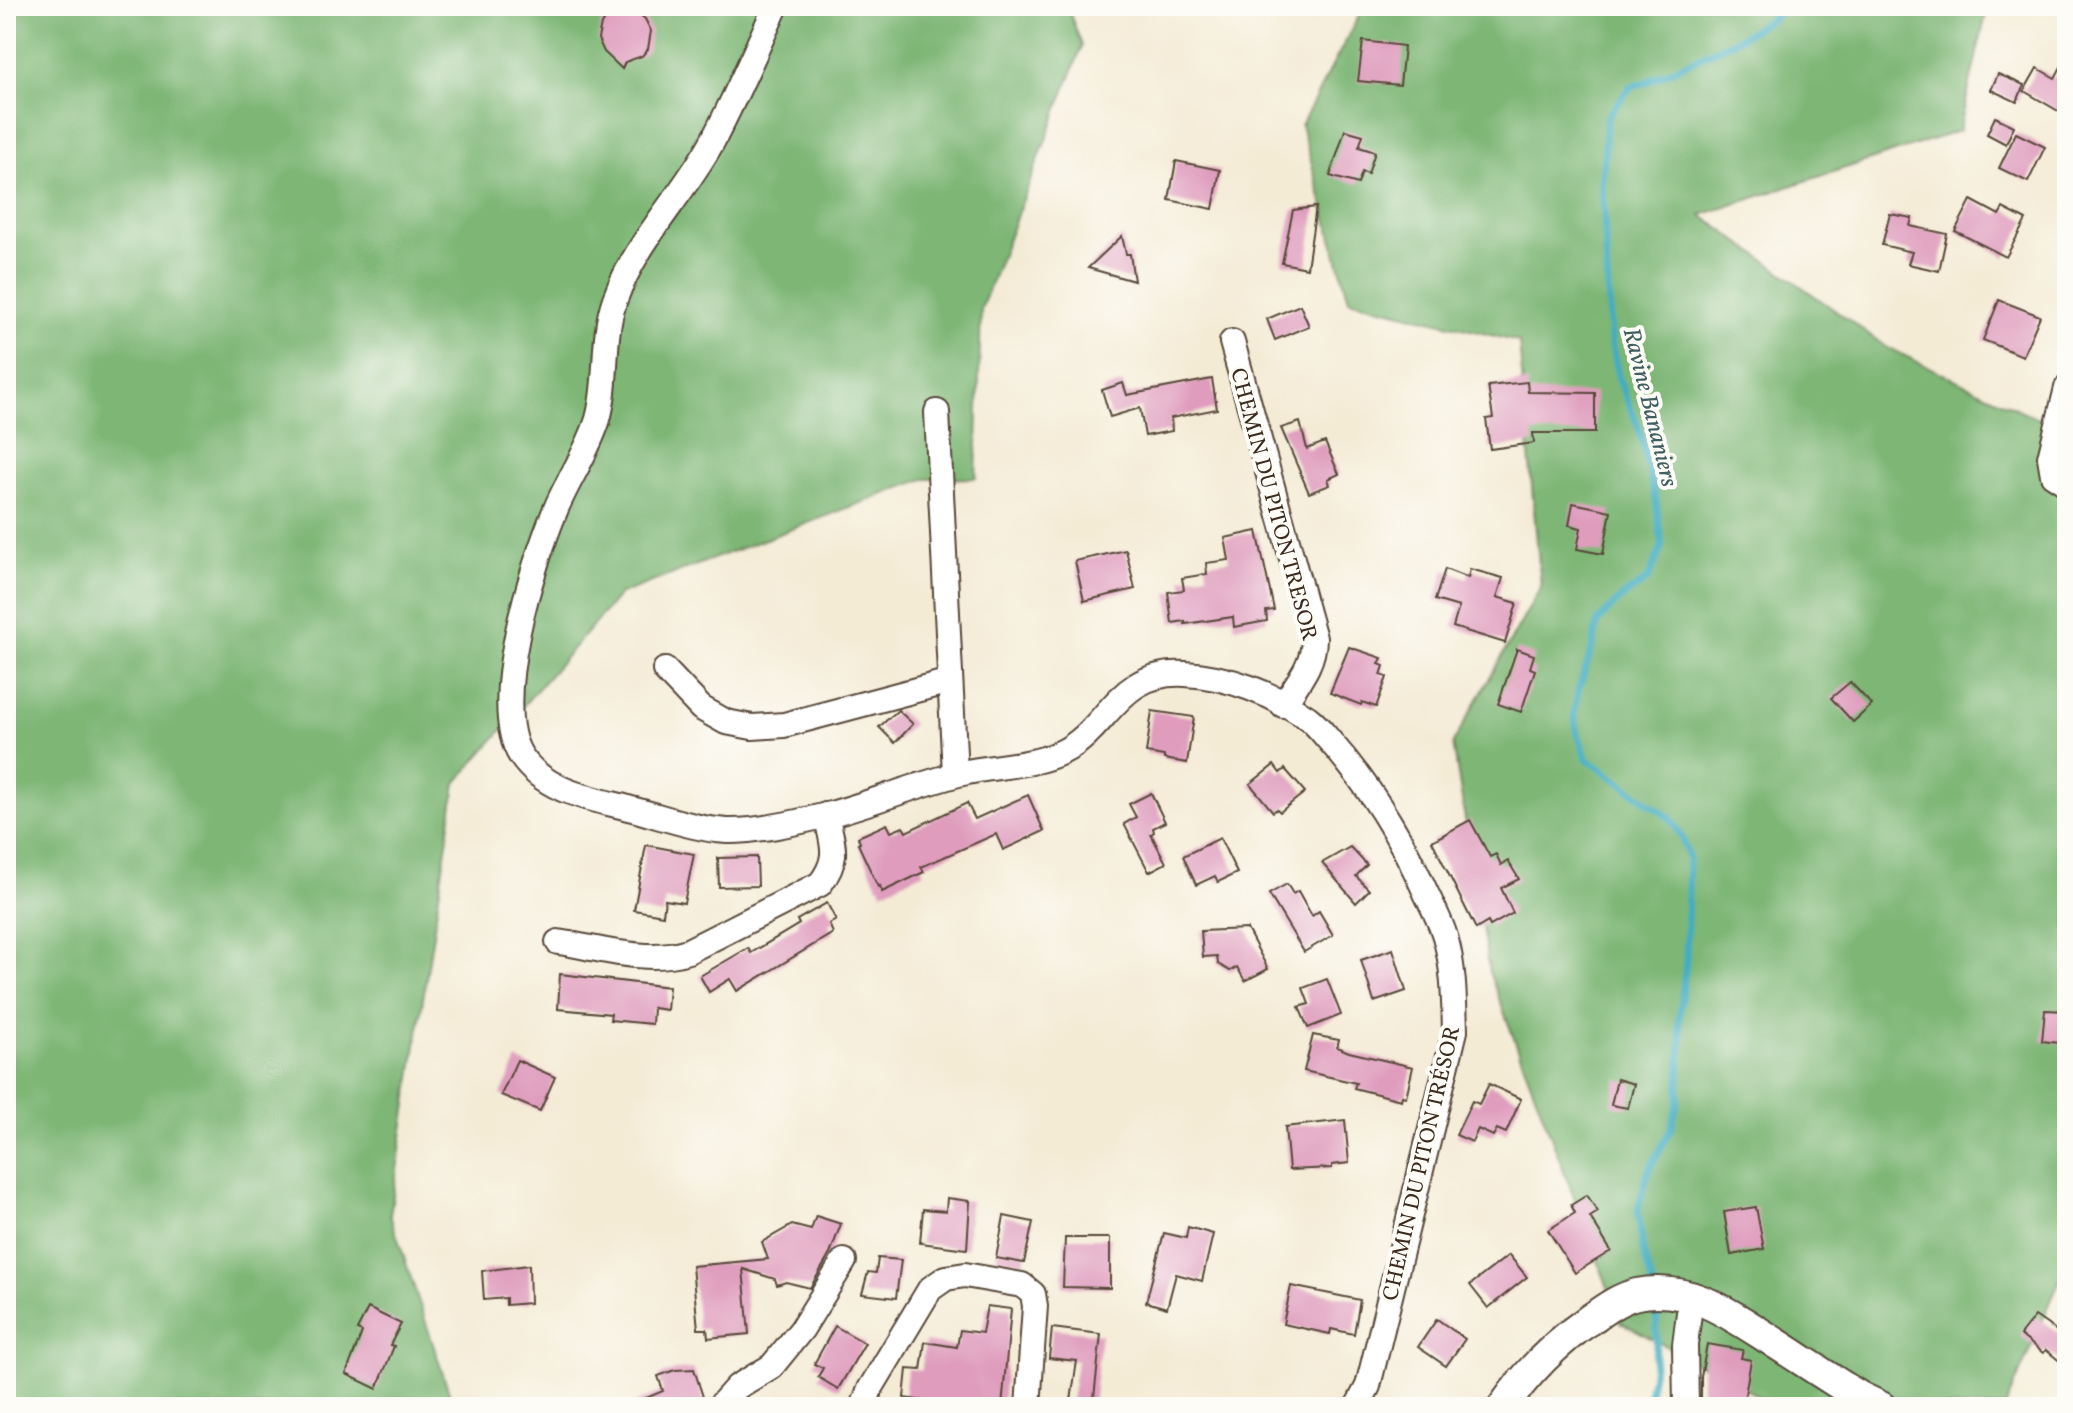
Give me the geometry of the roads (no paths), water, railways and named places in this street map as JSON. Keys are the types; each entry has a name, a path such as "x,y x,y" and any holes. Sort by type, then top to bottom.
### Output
{"main road":[{"path":"1503,1407 1566,1336 1622,1299 1639,1294 1682,1295 1726,1310 1860,1397 1881,1407"}],"street":[{"name":"CHEMIN DU PITON TRÉSOR","path":"776,6 710,145 630,266 615,300 607,331 599,415 587,451 556,507 515,640 509,709 513,738 532,768 562,790 729,831 826,815 955,774 1035,762 1061,753 1082,740 1118,697 1147,680 1182,673 1245,685 1311,720 1358,772 1392,824 1445,935 1454,982 1455,1031 1368,1386 1357,1407"},
{"name":"CHEMIN DU PITON TRESOR","path":"1232,342 1314,638 1314,651 1308,668 1283,705"},
{"path":"2067,388 2050,457 2053,475 2067,484"},
{"path":"937,412 955,774"},
{"path":"665,670 701,708 726,722 752,727 784,725 950,681"},
{"path":"558,942 656,957 688,951 820,884 832,869 835,853 826,815"},
{"path":"719,1407 737,1387 772,1366 802,1329 844,1261"},
{"path":"863,1407 870,1389 930,1289 946,1278 965,1275 1022,1285 1033,1294 1035,1306 1028,1407"},
{"path":"1682,1295 1686,1407"}],"waterway":[{"name":"Ravine Bananiers","path":"1653,1285 1643,1251 1638,1210 1648,1172 1671,1129 1678,1101 1679,1022 1686,961 1689,858 1682,837 1670,818 1587,759 1574,714 1598,621 1622,597 1648,579 1662,547 1656,500 1640,431 1619,380 1611,341 1602,181 1607,117 1630,87 1734,41 1776,16 1782,6"},
{"name":"Ravine Bananiers","path":"1646,1407 1655,1354 1655,1301"}]}
